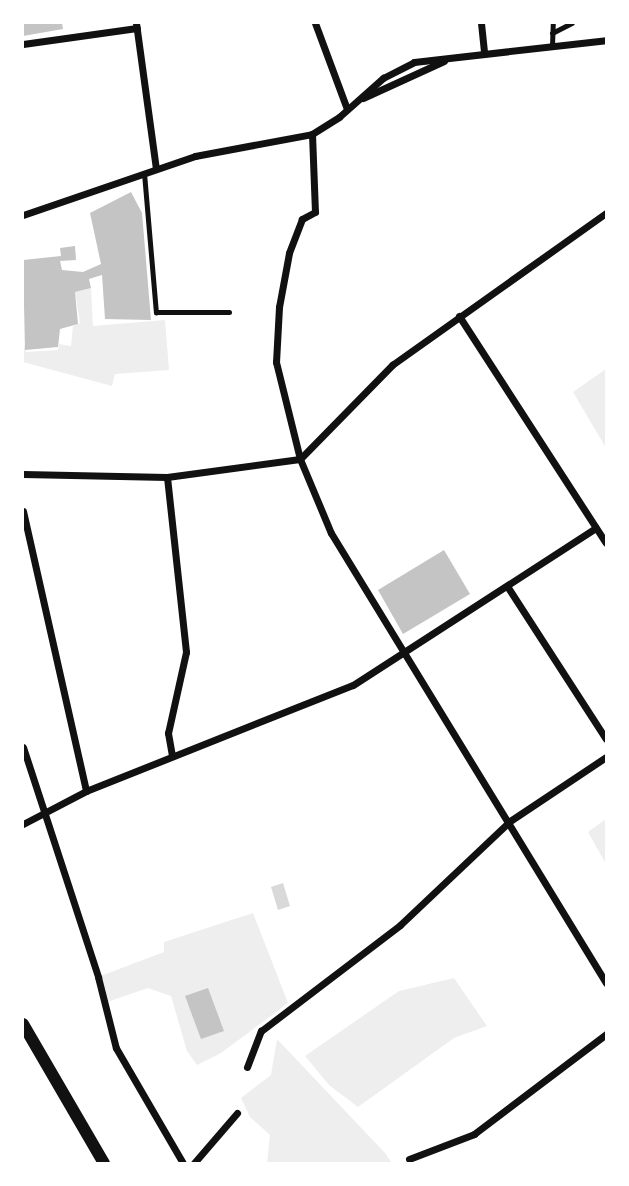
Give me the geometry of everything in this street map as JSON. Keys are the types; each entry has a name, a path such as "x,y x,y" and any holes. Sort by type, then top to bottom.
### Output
{"street":[{"path":"315,23 347,109"},
{"path":"481,23 484,54"},
{"path":"23,44 136,25 156,169"},
{"path":"23,215 156,169 312,134 405,65 606,40"},
{"path":"359,99 447,60"},
{"path":"312,134 315,212 302,219 289,253 279,307 276,362 300,459 331,533 510,821 606,984"},
{"path":"23,474 167,477 300,459 392,365 605,215"},
{"path":"459,316 606,543"},
{"path":"167,477 186,652 168,733 172,756"},
{"path":"23,511 86,792"},
{"path":"23,824 86,792 172,756 312,704 404,653 596,528"},
{"path":"507,586 606,739"},
{"path":"23,747 42,814 98,976 116,1048 183,1163"},
{"path":"247,1067 261,1031 400,925 510,821 606,757"},
{"path":"23,1024 104,1163"},
{"path":"410,1159 474,1133 606,1034"},
{"path":"194,1163 237,1113"}],"lane":[{"path":"552,47 553,23"},
{"path":"552,33 572,23"},
{"path":"144,173 156,312 229,312"}],"shaded area":[{"path":"91,288 93,326 165,320 169,370 115,374 112,386 23,362 23,341 26,352 58,350 59,344 71,346 73,326 80,323 75,292"},
{"path":"606,369 606,448 573,392"},
{"path":"606,819 606,864 588,832"},
{"path":"283,883 290,906 278,910 271,887"},
{"path":"253,913 288,1003 221,1053 197,1065 187,1051 171,996 148,988 107,1002 98,977 164,952 164,942"},
{"path":"454,978 487,1026 454,1038 358,1107 329,1085 305,1056 399,991"},
{"path":"277,1039 392,1163 267,1163 270,1135 250,1117 241,1098 271,1075"}],"building":[{"path":"23,23 62,23 63,29 23,36"},
{"path":"131,192 142,213 151,320 105,319 102,275 89,279 91,288 75,292 78,324 60,329 58,347 25,350 23,260 61,256 60,248 75,246 76,260 60,261 62,270 83,272 101,264 90,213"},
{"path":"444,550 470,594 403,634 378,590"},
{"path":"208,988 224,1031 201,1039 185,996"}]}
